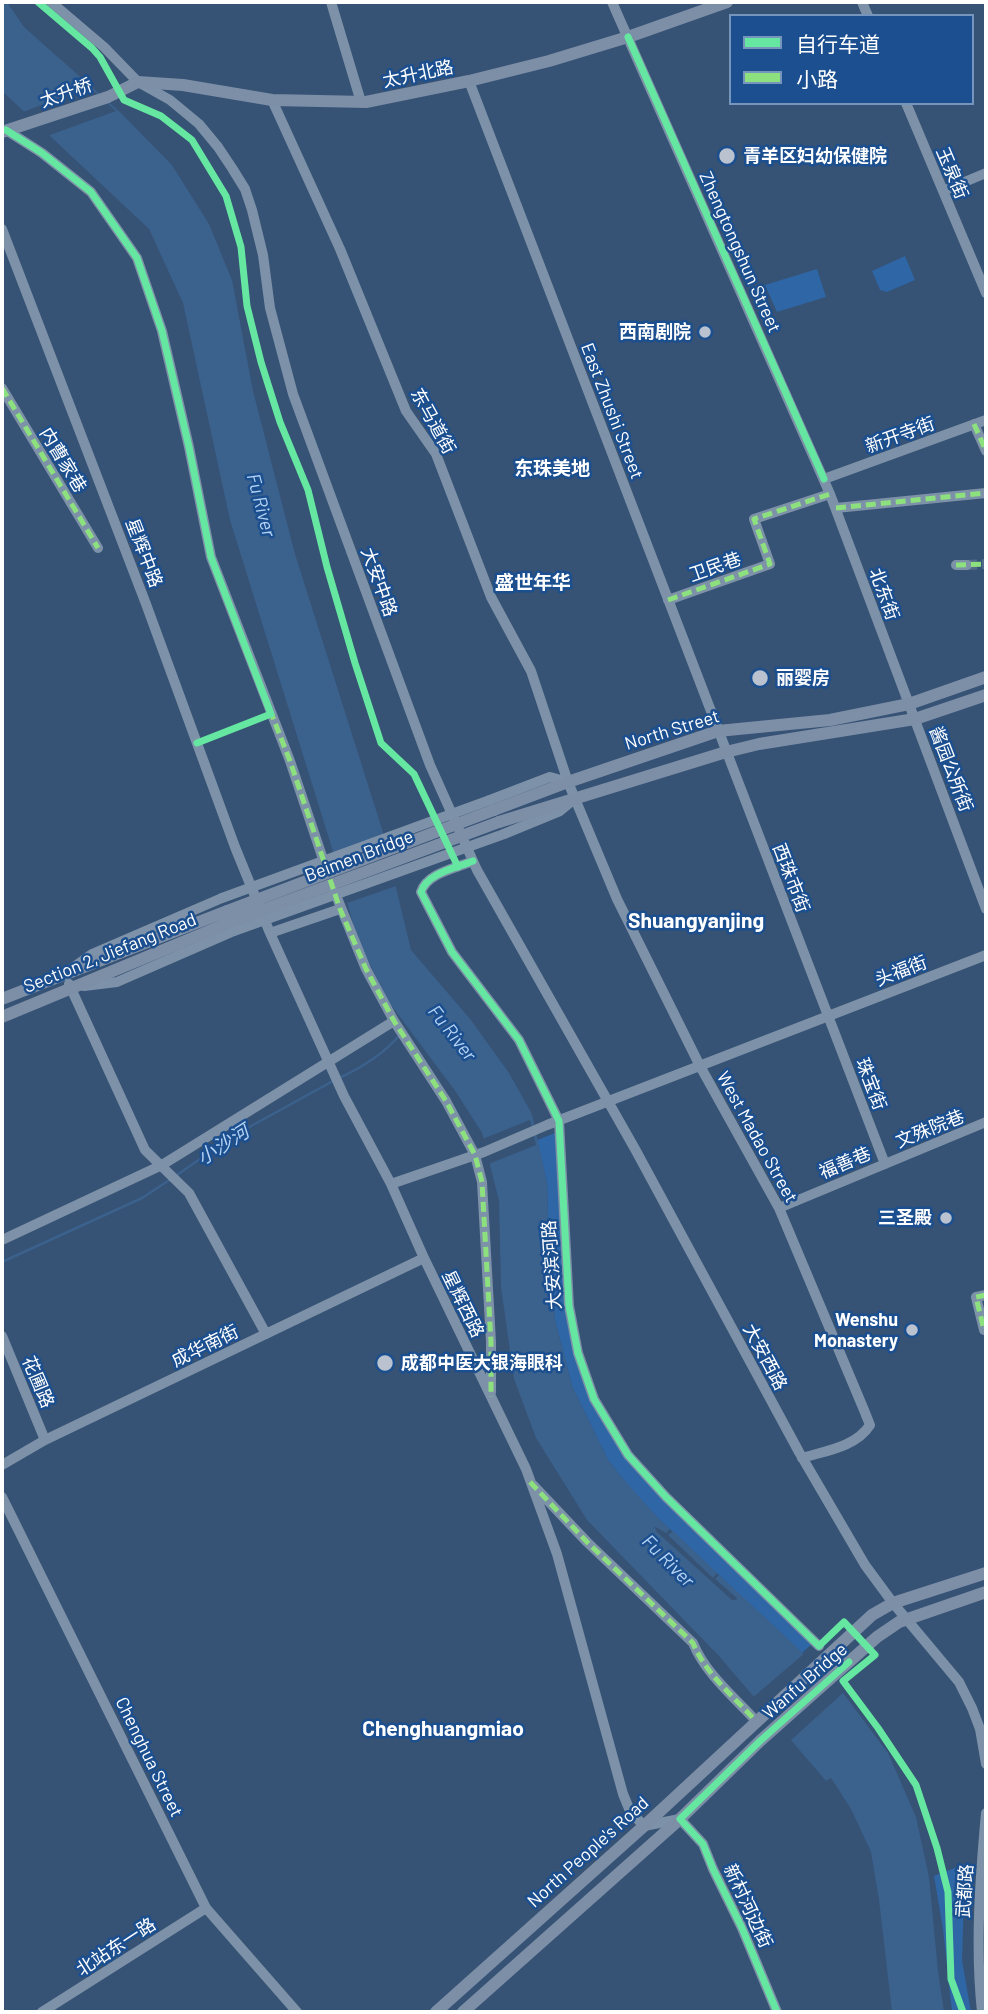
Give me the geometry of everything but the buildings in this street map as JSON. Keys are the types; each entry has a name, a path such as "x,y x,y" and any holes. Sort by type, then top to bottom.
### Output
{"main road":[{"name":"太升北路","path":"138,82 183,85 272,100 361,102 469,81 550,61 727,2"},
{"name":"太升桥","path":"4,131 108,97 138,82"},
{"name":"North Street","path":"497,817 568,782 718,731 830,720 909,704 986,677"},
{"name":"North Street","path":"497,817 575,798 726,752 759,744 915,719 986,695"},
{"name":"Beimen Bridge","path":"229,916 497,817"},
{"name":"Section 2, Jiefang Road","path":"2,999 65,973 229,916"},
{"name":"Section 2, Jiefang Road","path":"2,1017 229,916"},
{"name":"Wanfu Bridge","path":"758,1718 872,1615 893,1603 986,1573"},
{"name":"Wanfu Bridge","path":"760,1741 894,1625 986,1592"},
{"name":"North People's Road","path":"436,2012 644,1826 758,1718"},
{"name":"North People's Road","path":"463,2012 680,1819 760,1741"}],"street":[{"name":"大安中路","path":"51,2 104,47 138,82 170,100 199,124 218,147 245,189 253,210 276,332 293,394 430,765 473,861 506,924 608,1102"},
{"path":"331,2 361,102"},
{"name":"Zhengtongshun Street","path":"612,2 824,479"},
{"name":"East Zhushi Street","path":"469,81 726,752"},
{"name":"东马道街","path":"272,100 340,249 406,411 436,454 491,597 531,671 575,798"},
{"name":"玉泉街","path":"907,105 986,293"},
{"path":"4,131 42,153 91,192 137,258 162,331 211,557 289,761 340,909 366,969 396,1024 480,1153 491,1342 491,1397"},
{"path":"943,191 986,173"},
{"name":"星辉中路","path":"2,229 253,890"},
{"name":"内曹家巷","path":"2,388 98,548"},
{"name":"新开寺街","path":"824,479 986,420"},
{"path":"974,424 986,452"},
{"name":"北东街","path":"824,479 915,719"},
{"path":"836,508 986,493"},
{"name":"卫民巷","path":"668,600 769,565 754,519 830,494"},
{"name":"酱园公所街","path":"915,719 986,909"},
{"name":"西珠市街","path":"726,752 828,1016"},
{"name":"West Madao Street","path":"575,798 617,899 700,1066 779,1208 870,1426 856,1440 803,1458"},
{"path":"229,916 497,817"},
{"name":"大安滨河路","path":"473,861 431,878 423,884 421,892 452,952 519,1040 559,1121 569,1306 578,1353 594,1399 628,1455 666,1497 819,1646"},
{"name":"星辉西路","path":"253,890 344,1096 391,1184 530,1482 557,1554 623,1794 630,1811 644,1826"},
{"path":"270,933 340,909"},
{"name":"头福街","path":"391,1184 480,1153 986,955"},
{"path":"65,973 145,1150 189,1193 266,1334"},
{"name":"珠宝街","path":"828,1016 885,1164"},
{"path":"2,1240 164,1168 396,1024"},
{"name":"大安西路","path":"608,1102 803,1458 865,1565 907,1619"},
{"name":"文殊院巷","path":"885,1164 986,1122"},
{"name":"福善巷","path":"779,1208 885,1164"},
{"name":"成华南街","path":"2,1465 45,1440 424,1258"},
{"path":"986,1295 976,1297 984,1330 986,1329"},
{"name":"花圃路","path":"2,1336 45,1440"},
{"path":"530,1482 587,1542 693,1643 712,1673 758,1718"},
{"name":"Chenghua Street","path":"2,1497 206,1908 297,2012"},
{"path":"907,1619 959,1682 981,1729 986,1764"},
{"name":"武都路","path":"982,2012 978,1928 986,1813"},
{"path":"644,1826 680,1819"},
{"name":"新村河边街","path":"680,1819 702,1844 742,1928 777,2012"},
{"name":"北站东一路","path":"42,2012 206,1908"}],"shaded area":[{"path":"905,256 915,280 887,292 880,290 872,271"},
{"path":"817,269 826,297 777,312 765,285"},
{"path":"555,1133 576,1355 620,1448 812,1644 802,1653 658,1518 629,1487 608,1460 572,1386 555,1320 549,1257 547,1183 537,1140"},
{"path":"965,1864 962,1960 971,2012 952,2012 934,1876"}],"water":[{"name":"Fu River","path":"2,2 7,2 24,27 121,113 172,165 209,224 232,280 253,391 295,554 382,829 411,950 471,1020 509,1073 532,1114 547,1183 549,1257 555,1320 572,1386 608,1460 670,1529 666,1533 654,1526 657,1532 732,1600 736,1600 737,1598 715,1579 719,1575 785,1636 843,1693 888,1753 916,1817 929,1877 944,2012 892,2012 871,1852 851,1809 831,1778 826,1781 718,1655 587,1520 536,1438 514,1379 501,1287 499,1201 482,1133 456,1092 388,1001 357,938 331,845 230,520 183,303 149,229 2,91"},
{"path":"673,1531 717,1573 713,1578 668,1535"}],"pier":[{"path":"89,87 116,111 47,136 23,112"},
{"path":"387,835 399,885 344,904 330,855"},
{"path":"530,1120 536,1145 486,1165 480,1140"},
{"path":"805,1653 844,1692 789,1742 751,1699"}],"waterway":[{"name":"小沙河","path":"339,1078 371,1060 399,1036"},
{"name":"小沙河","path":"177,1175 233,1136 333,1081"},
{"name":"小沙河","path":"2,1262 142,1198 171,1179"}],"tunnel":[{"path":"967,565 986,564"}],"marked path":[{"path":"2,388 98,548"},
{"path":"974,424 986,451"},
{"path":"836,508 986,493"},
{"path":"668,600 770,564 754,519 830,494"},
{"path":"956,565 986,564"},
{"path":"270,710 340,909 366,969 394,1021 446,1101 475,1155 482,1182 491,1342 491,1397"},
{"path":"986,1295 976,1297 984,1330 986,1329"},
{"path":"530,1482 587,1542 693,1643 712,1675 756,1721"}],"cycle path":[{"path":"38,2 100,57 124,100 161,116 192,140 226,196 241,247 247,306 261,362 280,422 308,490 327,567 381,743 414,774 458,867"},
{"path":"628,37 824,479"},
{"path":"6,130 42,153 91,192 137,258 162,331 211,557 271,714 197,743"},
{"path":"473,861 429,880 421,892 452,952 519,1040 559,1121 569,1306 578,1353 594,1399 628,1455 666,1497 819,1646 844,1622 875,1655 843,1681 916,1785 948,1892 951,1979 963,2012"},
{"path":"777,2012 703,1844 680,1819 760,1741 849,1662"}],"place":[{"name":"青羊区妇幼保健院","path":"727,156"},
{"name":"西南剧院","path":"705,332"},
{"name":"丽婴房","path":"760,678"},
{"name":"三圣殿","path":"946,1218"},
{"name":"Wenshu Monastery","path":"912,1330"},
{"name":"成都中医大银海眼科","path":"385,1363"}],"district":[{"name":"东珠美地","path":"552,469"},
{"name":"盛世年华","path":"533,583"},
{"name":"Shuangyanjing","path":"696,921"},
{"name":"Chenghuangmiao","path":"443,1729"}]}
